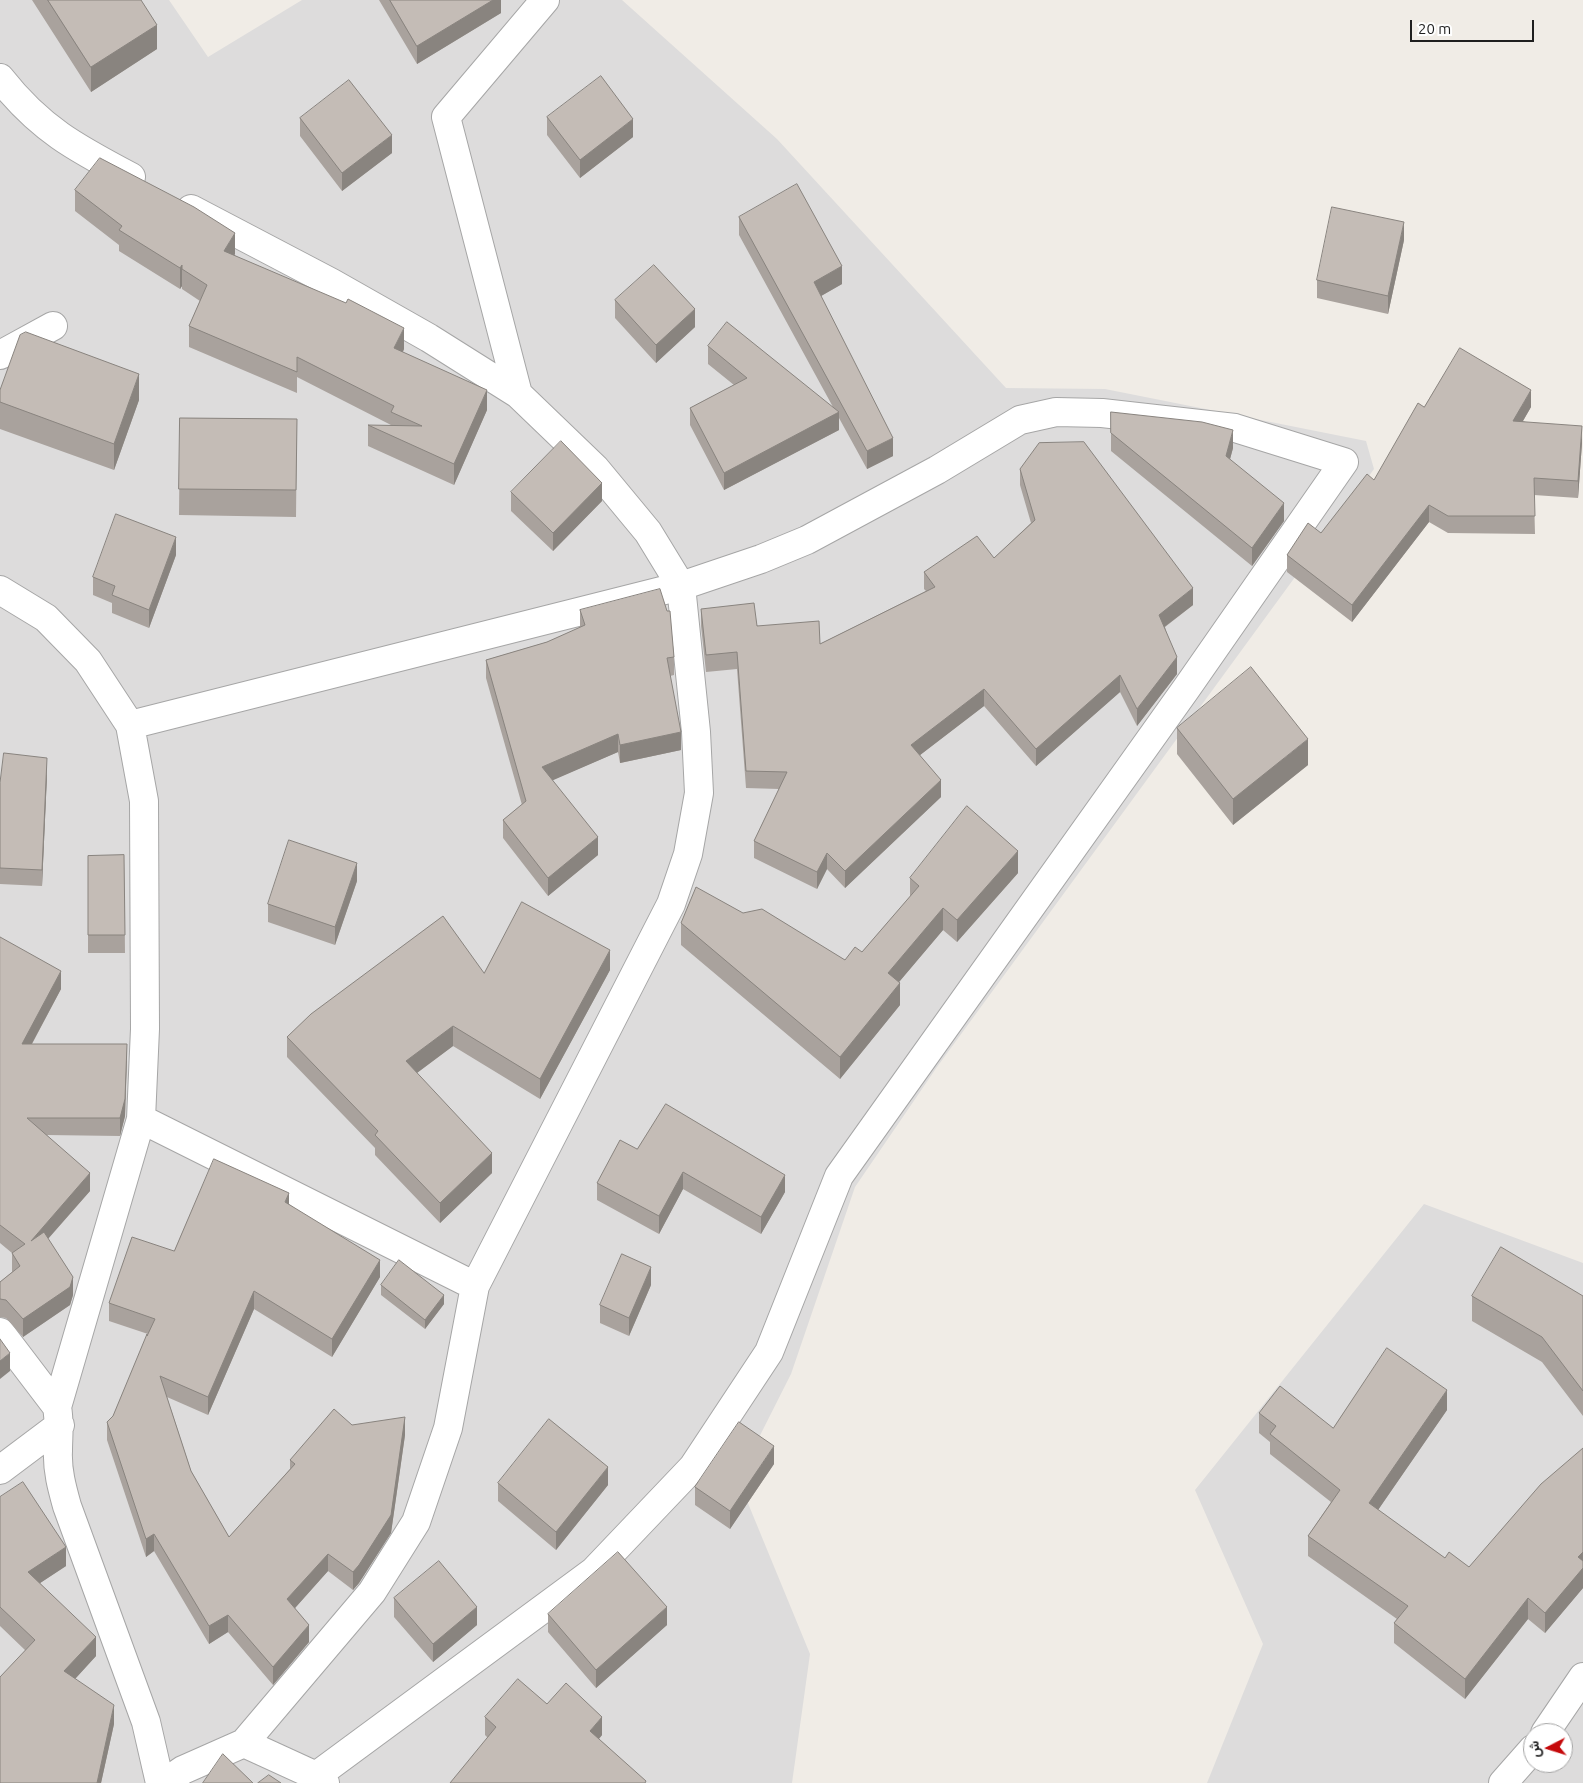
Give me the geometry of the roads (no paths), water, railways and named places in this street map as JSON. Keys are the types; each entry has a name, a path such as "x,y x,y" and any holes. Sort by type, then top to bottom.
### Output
{"street":[{"path":"518,394 446,117 545,0"},
{"path":"0,78 21,105 53,133 85,153 332,282 429,338 518,394 595,468 648,532 681,586 696,732 699,793 688,854 672,904 475,1286 448,1428 416,1522 372,1592 244,1744 183,1770 162,1783 146,1722 67,1506 60,1480 58,1452 59,1416 142,1119 145,1029 144,801 130,725 88,661 46,618 0,590"},
{"path":"0,355 53,326"},
{"path":"130,725 681,586 761,559 807,540 937,470 1020,420 1056,412 1102,413 1235,428 1344,462 1186,689 928,1048 839,1176 769,1352 693,1467 594,1571 321,1780 244,1744"},
{"path":"142,1119 475,1286"},
{"path":"0,1332 59,1416"},
{"path":"0,1470 59,1416"},
{"path":"1552,1723 1583,1677"},
{"path":"1503,1783 1523,1760"}]}
